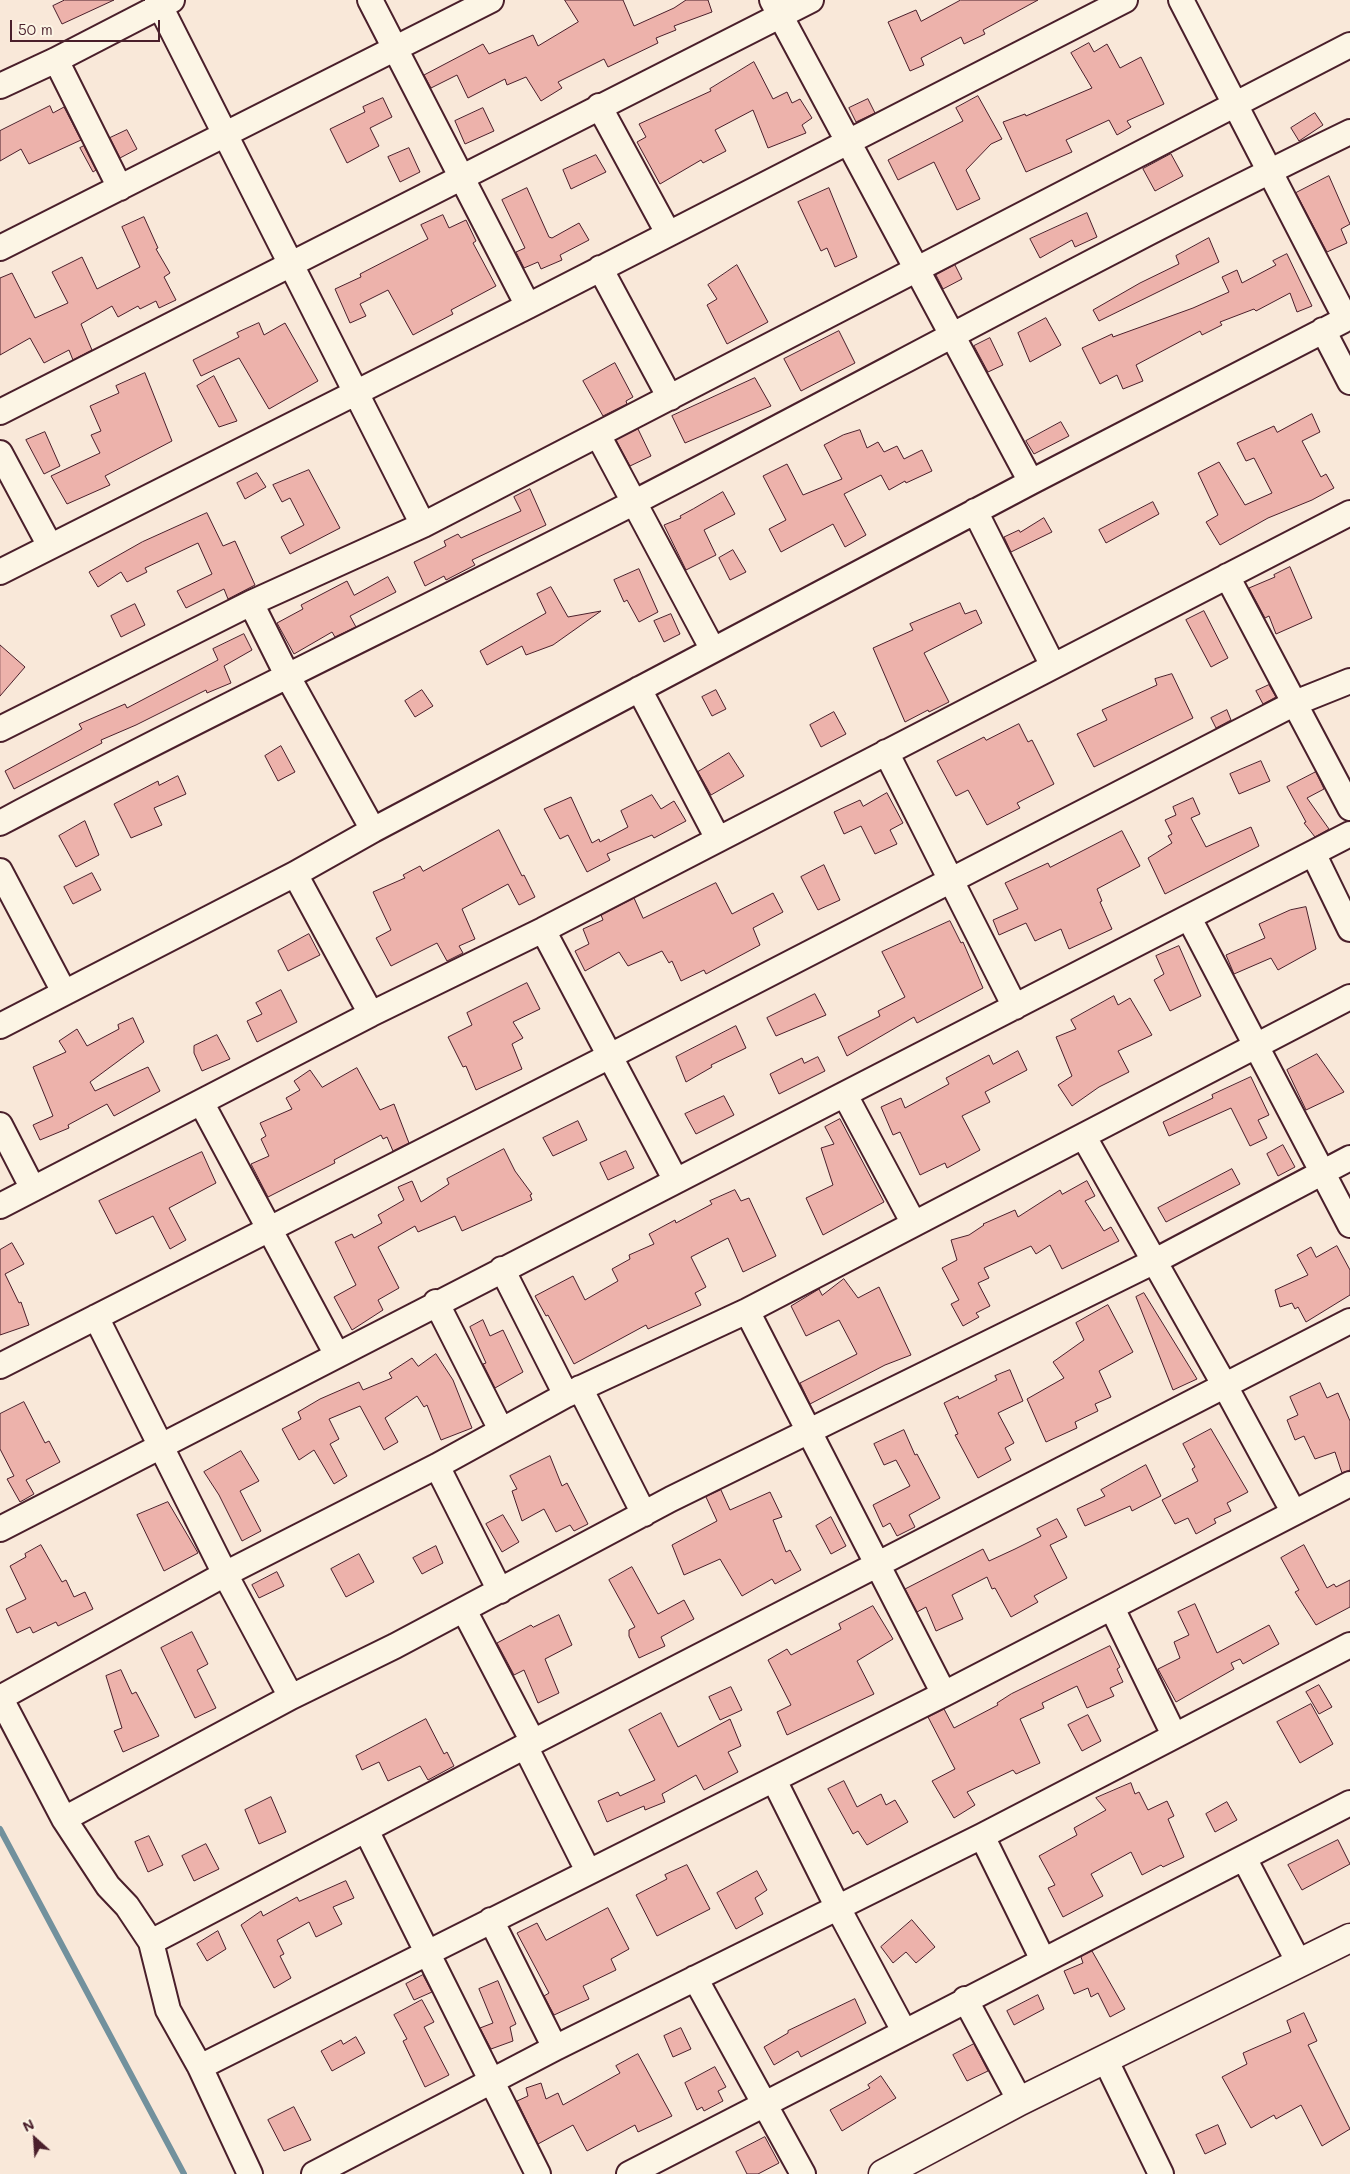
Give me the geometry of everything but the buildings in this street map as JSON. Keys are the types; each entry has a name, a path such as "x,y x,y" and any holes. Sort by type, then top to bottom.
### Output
{"street":[{"path":"370,0 394,50 528,306"},
{"path":"0,248 491,0"},
{"path":"0,412 462,178 599,106 777,8 811,0"},
{"path":"0,572 528,306 1125,0"},
{"path":"0,1026 295,874 373,830 975,511 1348,318 1269,171 1181,0"},
{"path":"0,86 56,60 163,2 226,135 354,393 423,525"},
{"path":"777,8 1031,482"},
{"path":"0,730 251,603 423,525 670,398 916,268 1350,45"},
{"path":"56,60 120,188"},
{"path":"599,106 668,233"},
{"path":"0,823 141,748 633,503 952,334 1269,171 1350,132"},
{"path":"600,268 670,398"},
{"path":"1323,330 1350,382"},
{"path":"598,435 713,650"},
{"path":"0,453 50,546"},
{"path":"975,511 1053,666"},
{"path":"0,1206 371,1014 543,930 1350,513"},
{"path":"1227,576 1350,808"},
{"path":"251,603 287,675 373,830"},
{"path":"0,1366 610,1056 1295,703 1350,681"},
{"path":"639,690 718,839"},
{"path":"886,752 1014,1007"},
{"path":"0,1529 336,1356 436,1302 676,1182 1350,834"},
{"path":"1313,853 1350,929"},
{"path":"0,871 64,992"},
{"path":"295,874 371,1014"},
{"path":"1189,918 1350,1225"},
{"path":"543,930 676,1182"},
{"path":"250,2174 200,2067 168,2010 151,1942 127,1906 108,1886 64,1819 0,1697 225,1574 437,1466 573,1392 748,1311 1350,997"},
{"path":"845,1095 914,1224"},
{"path":"201,1102 336,1356"},
{"path":"0,1125 33,1189"},
{"path":"1084,1137 1153,1262 1225,1386 1294,1513"},
{"path":"64,1819 291,1697 464,1610 644,1514 1153,1262 1350,1158"},
{"path":"502,1269 644,1514"},
{"path":"436,1302 501,1430"},
{"path":"748,1311 944,1694"},
{"path":"96,1317 225,1574 291,1697"},
{"path":"151,1942 529,1744 1350,1322"},
{"path":"437,1466 500,1591"},
{"path":"200,2067 944,1694 1350,1484"},
{"path":"1112,1608 1174,1735"},
{"path":"464,1610 588,1871"},
{"path":"314,2174 555,2048 982,1836 1174,1735 1349,1650"},
{"path":"774,1780 838,1908 904,2031"},
{"path":"630,2174 965,1999 1350,1803"},
{"path":"366,1830 538,2174"},
{"path":"982,1836 1043,1960"},
{"path":"1244,1858 1299,1963"},
{"path":"492,1920 555,2048"},
{"path":"883,2174 1020,2101 1350,1938"},
{"path":"695,1978 803,2174"},
{"path":"965,1999 1020,2101"},
{"path":"1105,2060 1162,2174"}],"waterway":[{"path":"0,1829 184,2174"}]}
